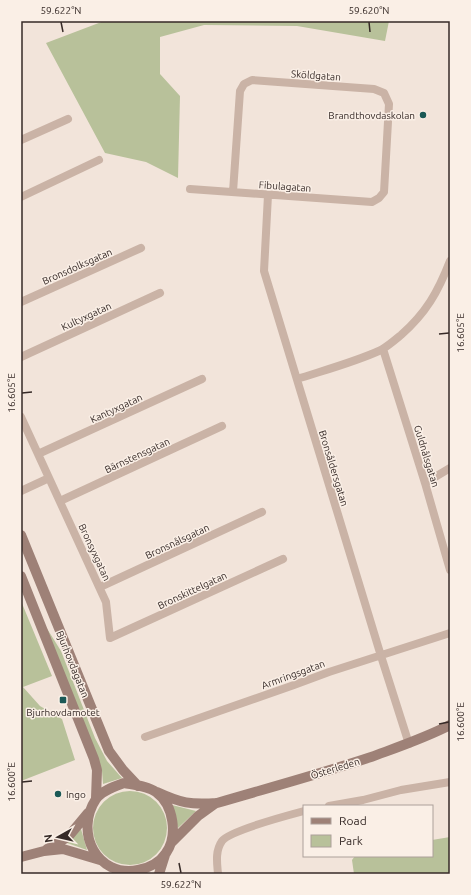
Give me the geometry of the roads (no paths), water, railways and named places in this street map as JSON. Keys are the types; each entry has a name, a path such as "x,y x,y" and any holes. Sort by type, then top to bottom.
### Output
{"main road":[{"name":"Bjurhovdagatan","path":"21,535 109,751 123,770 138,786"},
{"name":"Bjurhovdagatan","path":"21,576 94,759 97,770 96,798"},
{"path":"28,592 43,586"},
{"name":"Österleden","path":"156,792 187,804 217,803 343,766 409,744 450,725"},
{"path":"159,874 171,843 172,822 170,811 164,801 156,792 146,787 124,783 113,787 96,798 88,820 87,831 89,842 102,860 115,871 134,871 145,869 156,863 166,854"},
{"name":"Österleden","path":"171,843 198,816 217,803"},
{"path":"44,851 68,837 91,810"},
{"path":"21,857 44,851 64,849 102,860"}],"street":[{"name":"Sköldgatan","path":"233,192 240,91 246,82 252,80 374,89 383,92 389,104 384,192 378,199"},
{"path":"21,140 68,119"},
{"path":"21,196 100,160"},
{"name":"Fibulagatan","path":"190,189 372,202 378,199"},
{"name":"Bronsåldersgatan","path":"268,195 264,271 409,744"},
{"name":"Bronsdolksgatan","path":"21,302 141,248"},
{"path":"297,379 383,349 415,323 427,308 442,283 450,262"},
{"name":"Kultyxgatan","path":"21,357 160,293"},
{"name":"Guldnålsgatan","path":"383,349 425,483 450,570"},
{"name":"Kantyxgatan","path":"38,454 202,379"},
{"name":"Bronsyxgatan","path":"21,417 100,587 106,602 110,638"},
{"name":"Bärnstensgatan","path":"60,500 222,426"},
{"path":"425,483 450,468"},
{"path":"21,491 49,478"},
{"name":"Bronsnålsgatan","path":"100,587 262,512"},
{"name":"Bronskittelgatan","path":"110,638 283,559"},
{"name":"Armringsgatan","path":"145,737 329,672 450,633"},
{"path":"335,805 363,800 401,790 450,782"},
{"path":"218,874 216,854 222,840 234,832 303,811"}],"place":[{"name":"Brandthovdaskolan","path":"423,115"},
{"name":"Bjurhovdamotet","path":"63,700"},
{"name":"Ingo","path":"58,794"}]}
